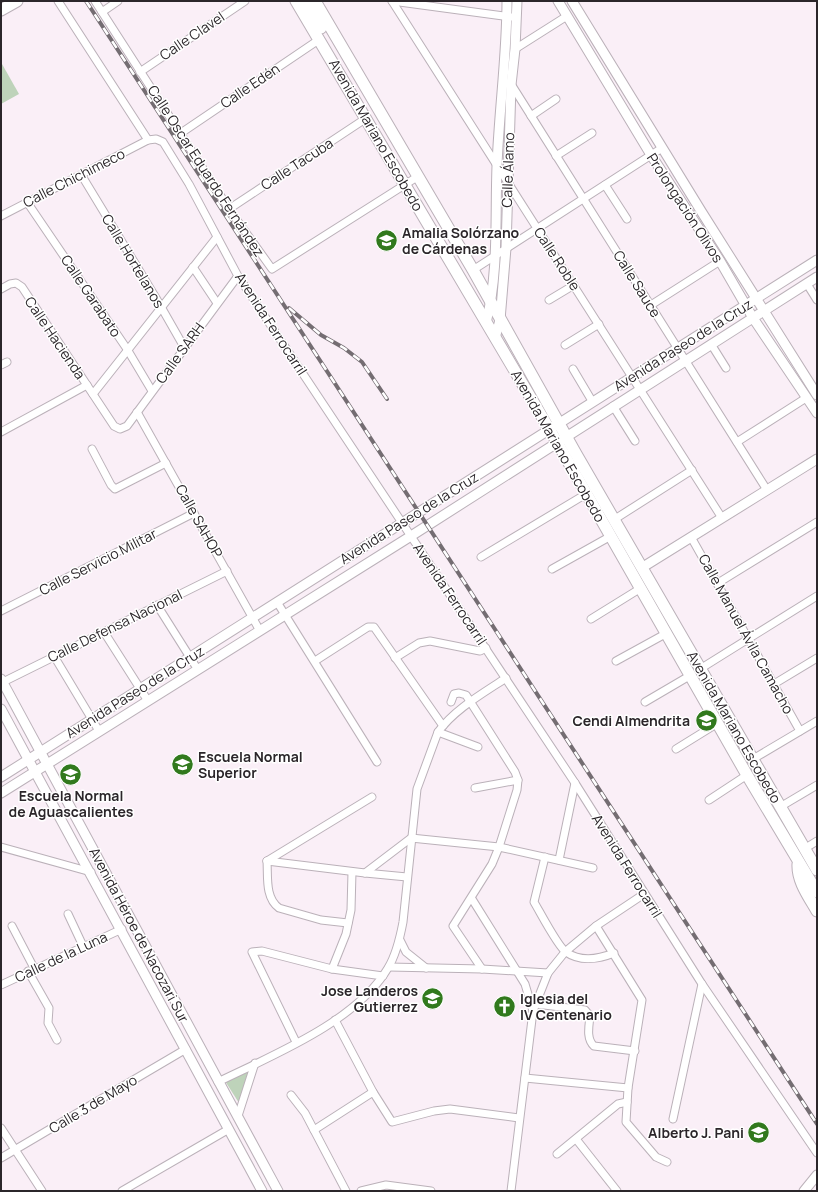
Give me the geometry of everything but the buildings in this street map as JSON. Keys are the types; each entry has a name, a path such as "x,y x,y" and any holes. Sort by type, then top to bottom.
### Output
{"main road":[{"path":"1,10 17,1"},
{"name":"Avenida Mariano Escobedo","path":"296,1 320,39 365,119 557,442 691,674 747,775 768,798 780,807 817,870"},
{"path":"305,1 336,54 341,75"},
{"name":"Avenida Mariano Escobedo","path":"315,1 473,270 500,320 753,759 768,798 798,859 817,892"},
{"name":"Calle Álamo","path":"495,338 500,320 506,248 508,181 507,83 515,49 512,17 508,1"},
{"name":"Calle Álamo","path":"486,324 491,304 496,255 497,164 507,83 512,17 517,1"},
{"name":"Prolongación Olivos","path":"558,1 651,155 691,219 720,261 753,318 817,413"},
{"name":"Prolongación Olivos","path":"572,1 755,299 816,391"},
{"path":"588,50 599,43"},
{"path":"691,219 701,212"},
{"name":"Avenida Paseo de la Cruz","path":"1,777 745,304 817,260"},
{"name":"Avenida Paseo de la Cruz","path":"1,793 286,615 566,435 817,278"},
{"path":"643,567 817,459"},
{"name":"Avenida Héroe de Nacozari Sur","path":"2,681 278,1191"},
{"name":"Avenida Héroe de Nacozari Sur","path":"1,708 122,929 262,1191"},
{"path":"798,859 798,871 802,884 817,911"},
{"path":"804,1191 817,1175"}],"street":[{"path":"58,1 148,140"},
{"name":"Calle Oscar Eduardo Fernández","path":"95,1 229,209 272,269 277,268 404,185"},
{"path":"102,12 118,1"},
{"name":"Calle Clavel","path":"140,72 245,1"},
{"path":"392,1 512,17"},
{"name":"Calle Roble","path":"392,1 722,518"},
{"path":"515,49 568,16"},
{"name":"Calle Edén","path":"181,133 320,39"},
{"name":"Calle Sauce","path":"507,83 531,116 767,490"},
{"path":"531,116 556,99"},
{"name":"Calle Tacuba","path":"229,209 365,119"},
{"path":"556,156 592,133"},
{"name":"Avenida Ferrocarril","path":"148,140 156,139 163,142 189,184 238,276 575,783 702,984 817,1153"},
{"name":"Calle Chichimeco","path":"1,216 82,176 148,140"},
{"path":"473,270 662,148"},
{"name":"Calle Hortelanos","path":"82,176 161,306 184,347"},
{"path":"404,185 417,177"},
{"path":"605,185 627,219"},
{"name":"Calle Garabato","path":"27,202 127,349 152,391"},
{"path":"93,394 127,349 217,237"},
{"path":"650,306 720,261"},
{"path":"193,266 217,303"},
{"name":"Calle SARH","path":"120,429 127,426 238,276"},
{"name":"Calle Hacienda","path":"1,289 10,284 16,283 22,287 114,426 120,429"},
{"path":"807,284 817,300"},
{"path":"549,300 574,285"},
{"path":"565,345 598,324"},
{"path":"711,344 726,368"},
{"path":"573,369 592,401"},
{"path":"1,432 87,385"},
{"path":"737,442 806,398"},
{"path":"614,406 635,440"},
{"name":"Calle SAHOP","path":"137,412 260,631"},
{"path":"92,449 111,485 116,489 166,463"},
{"path":"615,519 692,470"},
{"path":"481,557 586,494"},
{"name":"Calle Servicio Militar","path":"1,611 194,513"},
{"path":"718,583 817,522"},
{"path":"552,569 611,536"},
{"name":"Calle Manuel Ávila Camacho","path":"691,537 800,732"},
{"name":"Calle Defensa Nacional","path":"2,681 227,571"},
{"path":"591,619 641,588"},
{"path":"700,668 817,596"},
{"path":"277,602 377,762"},
{"path":"157,605 198,670"},
{"path":"315,661 368,627 374,627 443,726"},
{"path":"104,632 148,701"},
{"path":"616,661 667,633"},
{"path":"395,658 419,643 430,641 480,651 486,648"},
{"path":"54,656 99,731"},
{"path":"774,684 817,658"},
{"path":"645,702 691,674"},
{"path":"218,1082 255,1064 335,1020 360,1003 383,976 389,967 400,940 417,789 438,732 470,702 506,678"},
{"path":"451,702 454,694 459,693 466,695 516,772 518,780 517,790 492,864 472,899 453,926 482,969"},
{"path":"753,759 817,721"},
{"path":"676,749 718,723"},
{"path":"438,732 478,747"},
{"path":"709,800 747,775"},
{"path":"475,788 518,780"},
{"path":"559,860 575,783"},
{"path":"780,807 817,785"},
{"path":"267,861 372,797"},
{"path":"365,873 411,838 499,847 593,868"},
{"path":"804,849 817,841"},
{"path":"1,847 91,872"},
{"path":"545,857 534,902 565,952 577,957 590,959 603,958 614,953"},
{"path":"267,861 352,872 407,876"},
{"path":"267,861 269,898 279,908 321,920 348,924"},
{"path":"332,969 346,934 352,872"},
{"path":"511,1191 519,1118 535,1007 548,973 565,952 596,926 644,894"},
{"path":"472,899 524,984 535,1007"},
{"path":"68,914 83,946"},
{"path":"12,926 48,1008 48,1024 58,1040"},
{"path":"596,926 642,1000 628,1088 626,1122 656,1157 667,1162"},
{"name":"Calle de la Luna","path":"1,985 122,929"},
{"path":"400,940 406,952 426,968"},
{"path":"296,1042 252,952 262,951 332,969 383,976"},
{"path":"389,967 482,969 548,973"},
{"path":"673,1119 702,984"},
{"path":"535,1007 585,1010 590,1016 589,1038 594,1046 635,1051"},
{"path":"335,1020 373,1092 392,1122 434,1110 450,1109 519,1118"},
{"name":"Calle 3 de Mayo","path":"1,1158 186,1049"},
{"path":"238,1116 255,1064"},
{"path":"525,1078 628,1088"},
{"path":"314,1130 373,1092"},
{"path":"291,1094 305,1113 346,1191"},
{"path":"557,1154 618,1104 627,1102"},
{"path":"1,1128 42,1191"},
{"path":"122,1191 229,1129"},
{"path":"576,1139 617,1191"},
{"path":"361,1191 386,1188 431,1191"}],"green space":[{"path":"2,64 19,94 1,104 1,65"},
{"path":"251,1068 239,1103 225,1081"}],"railway":[{"path":"86,1 817,1124"},
{"path":"289,308 321,335 344,348 362,362 387,399"}],"place":[{"name":"Amalia Solórzano de Cárdenas","path":"386,241"},
{"name":"Cendi Almendrita","path":"706,721"},
{"name":"Escuela Normal Superior","path":"183,765"},
{"name":"Escuela Normal de Aguascalientes","path":"71,774"},
{"name":"Jose Landeros Gutierrez","path":"433,999"},
{"name":"Iglesia del IV Centenario","path":"504,1007"},
{"name":"Alberto J. Pani","path":"759,1133"}]}
